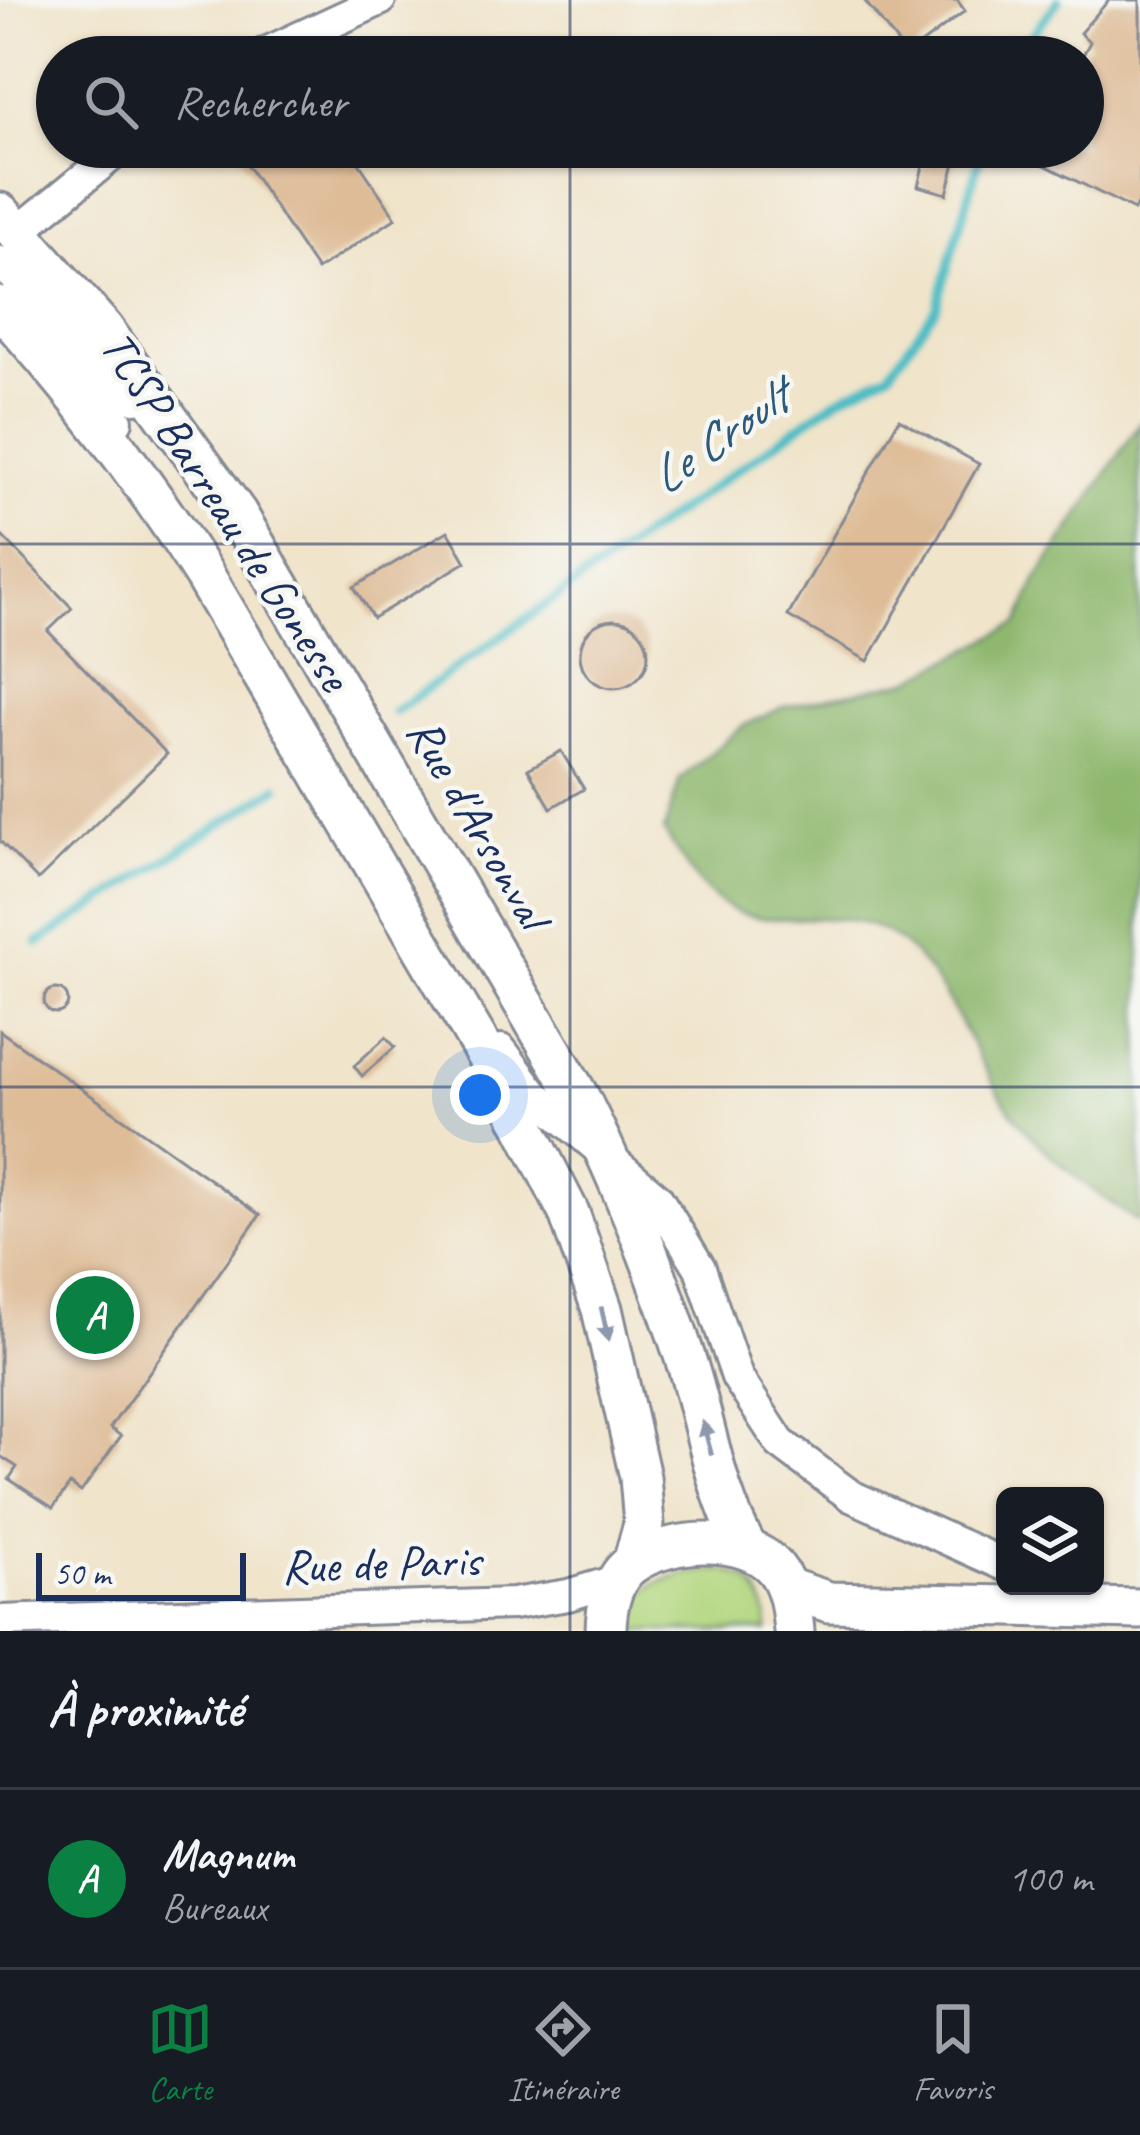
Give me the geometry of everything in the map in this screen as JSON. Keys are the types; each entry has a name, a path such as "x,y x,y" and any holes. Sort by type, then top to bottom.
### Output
{"main road":[{"name":"Rue d'Arsonval","path":"6,235 103,328 237,514 372,736 606,1151 687,1363 725,1503 747,1547 776,1569 787,1588"},
{"path":"17,320 62,372 193,557 502,1082 569,1213 602,1310 640,1477 644,1524 606,1610 606,1631"},
{"path":"626,1571 703,1544 747,1547"},
{"path":"794,1631 787,1588 829,1602 1140,1609"}],"street":[{"path":"302,36 380,0"},
{"path":"6,235 94,168"},
{"name":"TCSP Barreau de Gonesse","path":"6,235 17,320 238,601 516,1072 534,1094 573,1122 657,1198 700,1268 736,1377 780,1443 851,1496 996,1561"},
{"name":"TCSP Barreau de Gonesse","path":"17,320 143,407 232,535 573,1122"},
{"name":"TCSP Barreau de Gonesse","path":"516,1072 569,1213"},
{"name":"Rue de Paris","path":"0,1621 417,1619 568,1595 626,1571"},
{"path":"1072,1595 1140,1622"},
{"path":"385,1631 417,1619"}],"green space":[{"path":"1140,423 1140,1223 1073,1174 1028,1131 1000,1095 952,1006 905,946 886,932 845,919 765,918 732,910 697,881 664,831 680,779 743,726 784,707 910,680 1019,623 1036,581"},
{"path":"714,1570 738,1575 754,1588 764,1607 768,1631 629,1631 631,1614 645,1591 669,1579"}],"building":[{"path":"864,0 957,0 965,11 932,36 892,36"},
{"path":"1109,0 1140,0 1140,199 1134,210 1051,168 1104,168 1104,36 1080,33"},
{"path":"249,168 362,168 396,218 317,270"},
{"path":"923,168 954,168 947,194 918,186"},
{"path":"899,419 979,464 868,661 788,616"},
{"path":"448,531 466,562 373,618 354,587"},
{"path":"0,534 72,608 48,631 167,754 38,880 0,841"},
{"path":"614,620 638,630 648,654 638,678 614,688 590,678 580,654 590,630"},
{"path":"561,751 584,789 551,808 528,769"},
{"path":"56,989 68,1001 56,1013 44,1001"},
{"path":"0,1031 260,1215 110,1428 121,1436 81,1492 70,1484 53,1508 9,1479 17,1467 0,1456"},
{"path":"386,1037 395,1047 362,1076 354,1066"}],"waterway":[{"name":"Le Croult","path":"1031,36 1059,0"},
{"name":"Le Croult","path":"394,712 839,398 889,373 936,308 977,168"},
{"name":"Le Croult","path":"38,943 278,787"}],"place":[{"name":"Magnum","path":"95,1315"}]}
